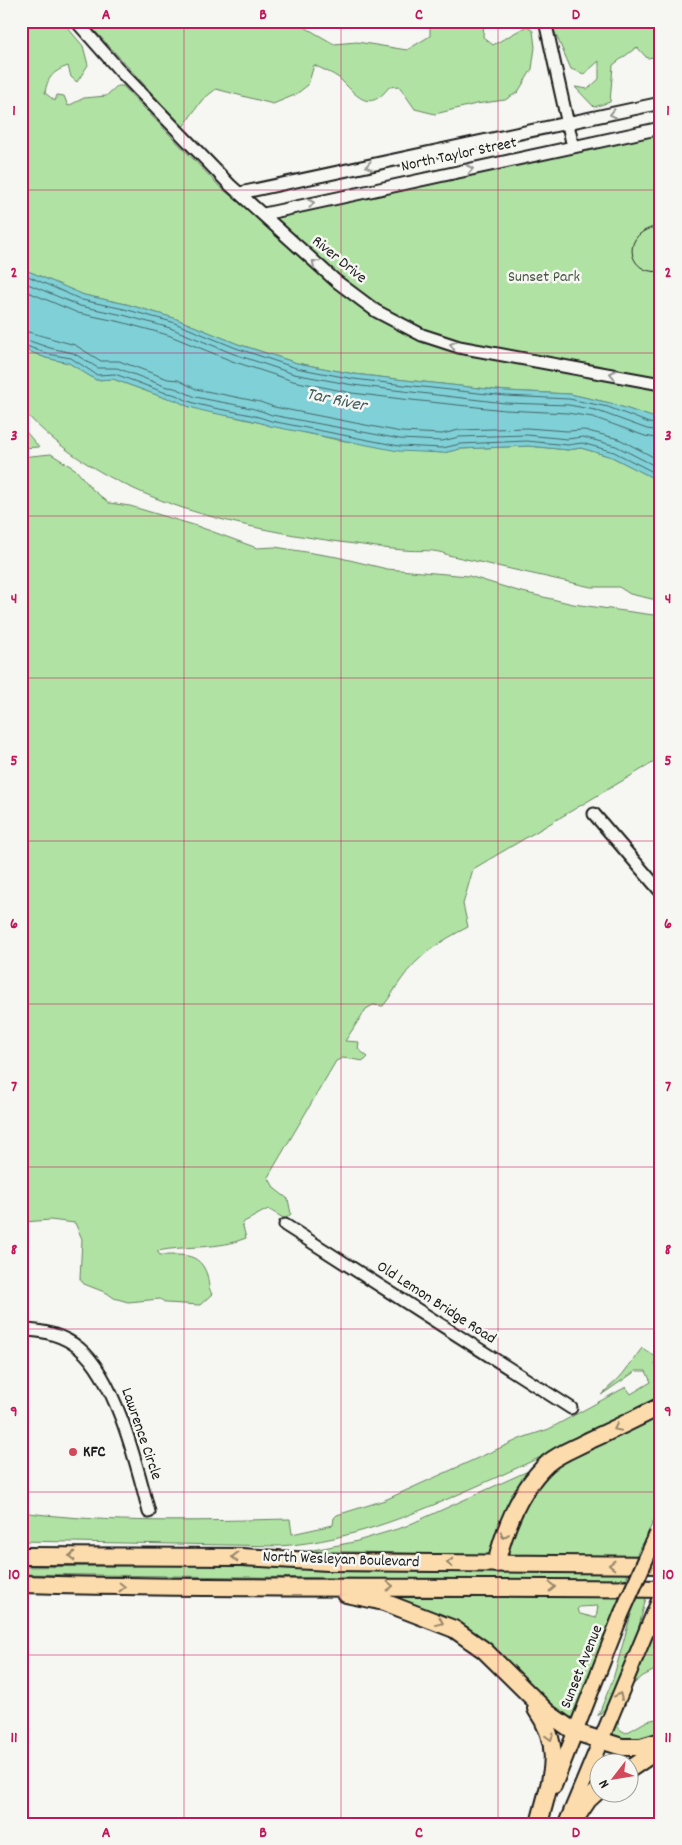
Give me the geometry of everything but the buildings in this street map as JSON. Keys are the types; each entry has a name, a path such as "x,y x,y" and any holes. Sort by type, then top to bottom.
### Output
{"highway":[{"path":"496,1564 507,1525 515,1508 527,1488 549,1463 566,1452 661,1406"},
{"name":"North Wesleyan Boulevard","path":"21,1556 242,1557 328,1562 661,1565"},
{"name":"North Wesleyan Boulevard","path":"21,1584 184,1588 292,1586 661,1589"},
{"path":"292,1586 371,1598 428,1617 467,1637 516,1680 548,1713 575,1732 600,1741 628,1747 647,1746 661,1741"},
{"path":"516,1680 546,1724 554,1753 554,1764 539,1824"},
{"path":"640,1762 661,1748"},
{"path":"572,1824 590,1798"}],"main road":[{"name":"Sunset Avenue","path":"539,1824 621,1615 659,1530"},
{"path":"566,1824 661,1596"}],"street":[{"name":"River Drive","path":"76,21 122,73 240,193 336,281 376,311 422,335 493,355 598,371 661,384"},
{"path":"545,21 573,147"},
{"path":"240,193 661,103"},
{"name":"North Taylor Street","path":"264,214 661,128"},
{"path":"594,814 661,892"},
{"name":"Old Lemon Bridge Road","path":"285,1224 571,1408"},
{"name":"Lawrence Circle","path":"21,1330 54,1334 68,1340 80,1349 97,1370 120,1416 149,1512"}],"green space":[{"name":"Sunset Park","path":"21,21 62,21 83,46 88,65 77,82 71,77 68,66 58,70 52,76 47,83 45,93 55,101 57,95 64,96 68,106 84,98 106,96 117,86 123,86 219,186 260,220 661,133 661,420 610,403 570,394 506,391 405,380 354,374 297,363 238,344 174,318 126,304 84,295 21,268"},
{"path":"86,21 299,21 301,25 334,44 357,42 407,50 430,36 430,21 484,21 483,37 493,45 527,26 533,31 535,47 532,69 518,92 505,100 476,104 435,114 415,109 399,86 389,87 375,100 368,101 362,99 339,78 314,65 308,85 295,95 273,104 216,89 202,100 183,127"},
{"path":"564,21 661,21 661,56 647,58 637,47 613,65 610,102 594,107 575,87 588,89 599,79 599,61 584,74 571,69 553,28"},
{"path":"21,348 46,358 69,363 96,380 113,379 165,398 172,398 190,407 338,440 443,453 460,449 528,446 568,450 581,448 612,457 661,482 661,601 630,594 619,587 591,587 437,552 383,548 259,528 214,518 171,504 130,487 90,466 54,440 21,408"},
{"path":"21,426 39,447 21,448"},
{"path":"51,454 75,469 93,490 109,503 130,506 197,526 257,548 275,547 337,557 387,569 469,576 518,591 573,604 661,616 661,758 473,869 463,904 468,927 449,937 422,956 407,971 383,1006 373,1005 366,1009 345,1041 359,1042 358,1049 368,1057 364,1061 343,1058 336,1061 268,1177 275,1189 288,1199 291,1214 285,1219 268,1209 242,1223 246,1238 235,1242 157,1251 160,1255 188,1256 199,1261 207,1275 212,1294 200,1305 166,1303 160,1299 128,1302 114,1298 107,1293 84,1284 80,1279 82,1239 75,1223 50,1220 24,1222 21,1224 21,457"},
{"path":"642,1348 658,1358 655,1365 661,1368 661,1402 495,1478 390,1522 336,1538 279,1546 21,1541 21,1512 121,1520 290,1519 292,1534 333,1525 334,1518 337,1515 385,1500 522,1438 549,1429 626,1387 631,1394 651,1382 646,1371 636,1371 601,1395 622,1375"},
{"path":"661,1411 661,1507 635,1558 308,1551 354,1542 404,1527"},
{"path":"275,1564 630,1569 625,1582 21,1574 21,1567"},
{"path":"637,1593 647,1594 638,1630 607,1706 598,1716 613,1679"},
{"path":"446,1595 620,1595 574,1723 421,1609 395,1597","holes":["598,1606 596,1618 580,1614 577,1610 579,1607"]},
{"path":"661,1606 661,1667 643,1676 631,1686"},
{"path":"661,1718 661,1736 646,1741 615,1739 613,1733 618,1721 619,1729 626,1733 647,1721"}],"water":[{"name":"Tar River","path":"21,268 84,295 126,304 174,318 238,344 297,363 354,374 405,380 506,391 570,394 610,403 661,420 661,482 612,457 581,448 568,450 528,446 460,449 443,453 398,451 270,426 210,412 190,407 113,379 96,380 69,363 46,358 21,348"}],"tram line":[{"path":"661,226 647,229 638,236 633,244 632,252 635,260 641,267 649,271 661,271"}],"place":[{"name":"KFC","path":"73,1452"}]}
